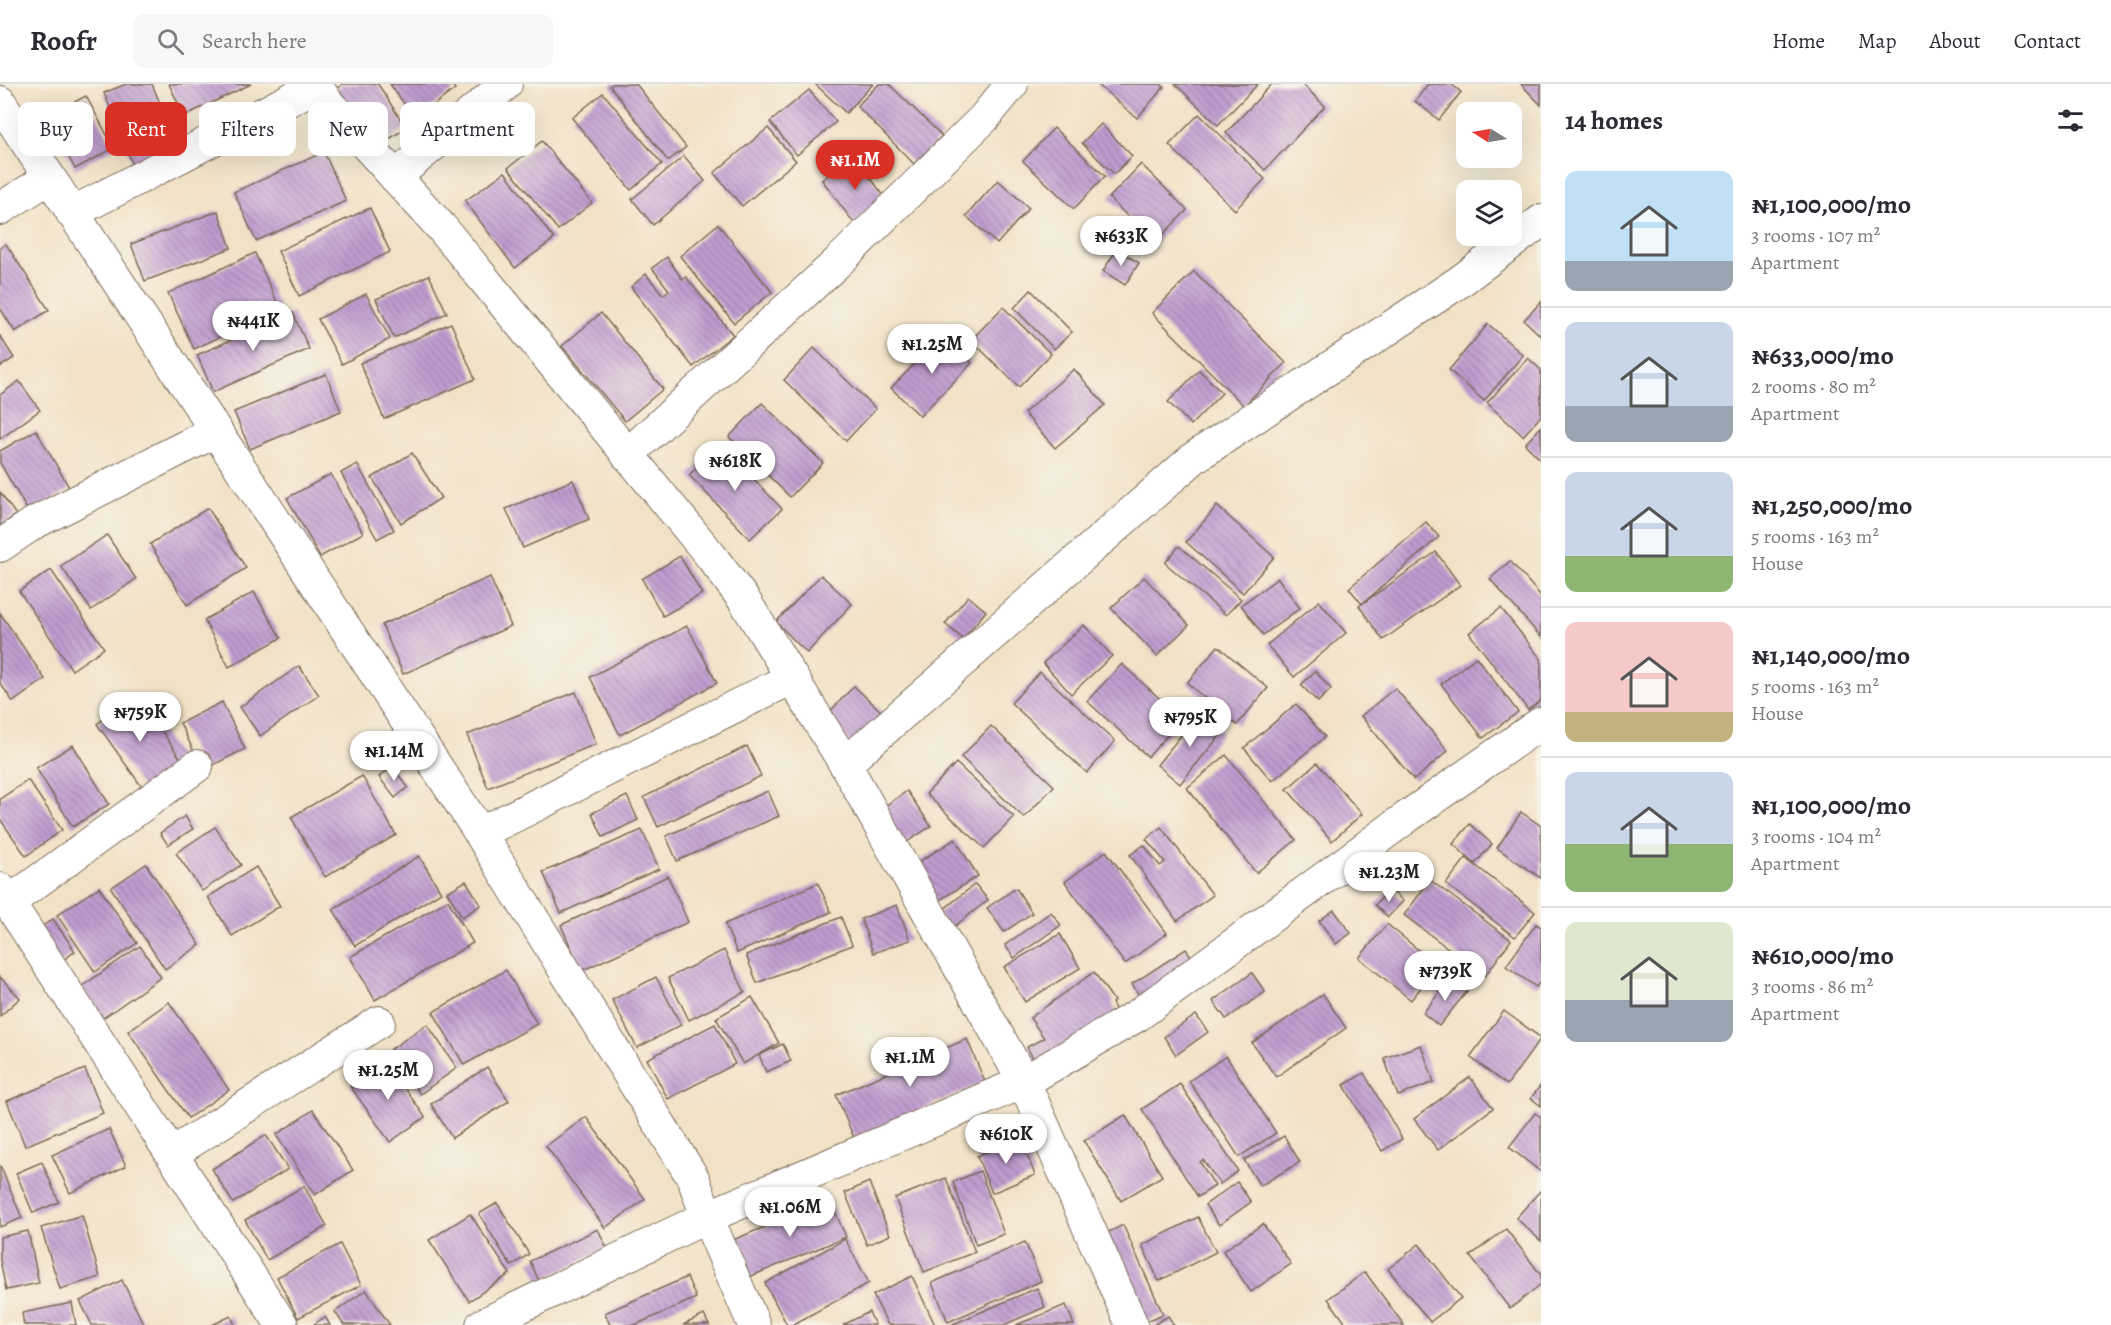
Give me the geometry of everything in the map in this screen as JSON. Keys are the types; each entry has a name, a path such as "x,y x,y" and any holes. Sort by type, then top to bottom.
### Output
{"street":[{"path":"395,177 506,84"},
{"path":"627,455 838,262 984,118 1012,84"},
{"path":"72,213 316,85 327,102 441,227 711,556 744,600 845,764 1024,1082 1131,1325"},
{"path":"0,102 480,833 693,1178 707,1217 754,1325"},
{"path":"0,209 49,178"},
{"path":"845,764 1195,457 1459,282 1541,221"},
{"path":"0,546 34,523 216,432"},
{"path":"480,833 792,678"},
{"path":"482,1325 707,1217 1024,1082 1138,1015 1407,817 1541,723"},
{"path":"197,766 5,896 282,1325"},
{"path":"173,1153 379,1022"}],"building":[{"path":"126,84 152,84 159,102 108,102 104,93"},
{"path":"169,84 251,84 213,102 199,102 199,109 187,115 187,102 177,102"},
{"path":"343,84 378,84 400,119 400,132 388,140 388,102 344,102 336,89"},
{"path":"390,84 452,84 455,89 438,102 403,102"},
{"path":"612,84 636,84 686,147 668,161 610,86"},
{"path":"815,84 873,84 846,113"},
{"path":"879,84 889,84 942,136 914,164 857,106"},
{"path":"1097,84 1161,84 1164,87 1137,118"},
{"path":"1175,84 1258,84 1218,125"},
{"path":"1272,84 1302,84 1325,106 1265,170 1226,133"},
{"path":"1428,84 1451,84 1461,92 1439,120 1415,101"},
{"path":"1521,84 1541,84 1541,105"},
{"path":"809,90 836,122 797,155 770,122"},
{"path":"603,93 662,164 631,190 572,118"},
{"path":"86,96 89,102 74,102"},
{"path":"93,109 105,131 105,153 75,169 68,156 93,156"},
{"path":"1199,114 1265,179 1235,210 1169,145"},
{"path":"1101,124 1132,156 1114,174 1082,143"},
{"path":"768,128 796,161 742,206 714,173"},
{"path":"1054,128 1105,176 1074,209 1023,161"},
{"path":"542,141 592,203 558,230 508,168 523,156 535,156 535,147"},
{"path":"853,155 888,201 856,226 822,180"},
{"path":"129,156 173,156 135,171"},
{"path":"315,156 326,156 346,201 256,241 234,192"},
{"path":"684,156 705,181 653,225 632,199"},
{"path":"1141,164 1187,210 1155,243 1109,198"},
{"path":"505,172 554,239 515,268 465,201"},
{"path":"998,180 1029,208 997,244 966,216"},
{"path":"370,208 390,252 299,296 278,251"},
{"path":"218,211 231,248 145,281 131,244"},
{"path":"718,224 772,292 734,323 680,256"},
{"path":"6,244 49,310 15,332 0,308 0,248"},
{"path":"1117,249 1139,263 1125,285 1103,271"},
{"path":"255,253 280,309 194,349 168,293"},
{"path":"667,257 682,279 686,277 733,335 693,367 631,287 646,274 663,295 669,290 652,268"},
{"path":"1194,271 1286,363 1244,406 1152,313"},
{"path":"429,275 447,313 394,338 376,299"},
{"path":"1031,290 1072,332 1054,349 1014,308"},
{"path":"366,294 390,339 342,364 318,319"},
{"path":"1541,302 1541,336 1524,320"},
{"path":"1003,307 1051,354 1019,387 971,340"},
{"path":"293,313 309,349 213,392 197,355"},
{"path":"601,313 663,389 625,421 562,346"},
{"path":"451,323 475,379 384,419 360,363"},
{"path":"1488,324 1523,355 1484,401 1449,370"},
{"path":"944,334 972,363 920,416 891,388"},
{"path":"0,336 14,358 0,367"},
{"path":"814,348 876,409 846,441 784,380"},
{"path":"1528,358 1541,370 1541,416 1523,436 1487,403"},
{"path":"1074,369 1105,405 1055,448 1024,413"},
{"path":"1199,370 1222,393 1191,425 1168,402"},
{"path":"326,374 341,411 250,449 234,412"},
{"path":"19,381 40,410 0,439 0,395"},
{"path":"762,403 823,463 790,497 729,437"},
{"path":"1541,427 1541,460 1525,444"},
{"path":"36,430 70,489 29,513 0,463 0,451"},
{"path":"721,444 782,509 750,539 689,475"},
{"path":"412,453 441,498 401,523 372,478"},
{"path":"357,464 394,530 377,539 341,473"},
{"path":"331,474 363,533 320,557 287,498"},
{"path":"573,480 589,519 523,548 506,509"},
{"path":"0,492 16,515 0,526"},
{"path":"1217,506 1274,557 1243,593 1186,542"},
{"path":"208,508 246,568 187,605 150,544"},
{"path":"1426,522 1439,537 1362,604 1349,588"},
{"path":"107,535 136,579 91,610 61,566"},
{"path":"1179,546 1241,599 1226,615 1165,563"},
{"path":"1436,552 1460,585 1383,640 1359,606"},
{"path":"680,556 702,594 663,616 642,579"},
{"path":"1510,561 1541,596 1541,637 1490,579"},
{"path":"51,570 104,648 72,670 19,591"},
{"path":"821,575 852,604 807,653 776,622"},
{"path":"490,577 511,626 403,674 382,625"},
{"path":"1144,577 1189,625 1157,656 1111,608"},
{"path":"1278,578 1300,608 1263,635 1241,605"},
{"path":"254,592 281,638 229,667 204,620"},
{"path":"968,596 986,611 963,639 945,624"},
{"path":"1319,601 1346,633 1294,677 1267,645"},
{"path":"1501,608 1541,659 1541,700 1528,710 1469,633"},
{"path":"0,613 45,679 13,702 0,683"},
{"path":"1084,625 1112,656 1071,694 1043,663"},
{"path":"687,626 717,683 620,735 590,677"},
{"path":"1218,646 1268,688 1237,725 1187,683"},
{"path":"1476,657 1518,712 1483,738 1441,684"},
{"path":"1122,664 1182,719 1148,757 1087,701"},
{"path":"299,666 319,695 260,736 240,707"},
{"path":"1315,671 1331,689 1318,702 1301,685"},
{"path":"1040,672 1115,741 1087,773 1011,703"},
{"path":"854,686 885,715 855,747 824,718"},
{"path":"1395,688 1448,751 1414,780 1361,716"},
{"path":"576,692 596,744 488,788 467,735"},
{"path":"137,695 183,762 144,790 97,724"},
{"path":"222,702 245,749 203,770 180,723"},
{"path":"1296,704 1325,737 1272,781 1244,748"},
{"path":"1200,712 1223,732 1180,784 1157,765"},
{"path":"991,726 1054,786 1024,818 961,757"},
{"path":"73,745 109,804 73,827 36,768"},
{"path":"747,746 761,776 658,827 644,797"},
{"path":"1226,755 1296,840 1256,873 1187,788"},
{"path":"956,763 1014,817 984,848 926,794"},
{"path":"1317,763 1362,814 1332,841 1287,789"},
{"path":"392,767 408,787 395,798 379,777"},
{"path":"362,776 396,835 325,877 291,817"},
{"path":"28,780 62,830 26,856 0,819 0,799"},
{"path":"768,791 779,816 677,861 666,836"},
{"path":"907,791 931,826 901,846 878,811"},
{"path":"627,796 638,820 603,837 592,813"},
{"path":"1521,812 1541,826 1541,878 1497,848"},
{"path":"185,816 193,829 168,845 160,833"},
{"path":"1470,824 1492,844 1475,864 1453,844"},
{"path":"215,827 241,865 202,891 176,853"},
{"path":"1161,827 1213,895 1177,921 1130,855 1144,845 1160,866 1165,862 1146,839"},
{"path":"642,830 659,869 561,913 543,872"},
{"path":"955,839 978,876 935,903 912,866"},
{"path":"1106,851 1167,933 1125,964 1065,882"},
{"path":"419,856 441,892 355,946 333,909"},
{"path":"1466,858 1535,912 1515,937 1446,884"},
{"path":"146,864 200,945 165,969 111,888"},
{"path":"256,867 280,906 232,936 208,897"},
{"path":"668,876 688,922 581,971 561,925"},
{"path":"1430,880 1511,940 1485,976 1404,915"},
{"path":"466,881 481,905 462,917 447,892"},
{"path":"818,883 831,912 737,953 725,924"},
{"path":"975,884 988,900 950,930 938,914"},
{"path":"99,887 137,943 95,972 57,915"},
{"path":"1016,888 1032,913 1004,932 987,908"},
{"path":"1390,889 1403,901 1388,917 1375,905"},
{"path":"448,900 473,943 375,1000 350,957"},
{"path":"897,905 910,940 873,953 861,919"},
{"path":"1334,910 1351,933 1336,944 1319,921"},
{"path":"1051,912 1061,925 1014,958 1005,945"},
{"path":"841,917 852,945 757,983 746,955"},
{"path":"53,919 75,951 60,963 37,930"},
{"path":"1387,924 1438,966 1411,1000 1359,958"},
{"path":"1536,924 1541,927 1541,981 1536,987 1506,966"},
{"path":"1060,934 1080,968 1025,1002 1004,967"},
{"path":"140,946 161,977 103,1018 81,987"},
{"path":"1186,949 1198,966 1143,1002 1132,984"},
{"path":"724,950 745,992 689,1020 668,978"},
{"path":"506,970 537,1024 464,1065 433,1012"},
{"path":"1094,972 1114,1001 1112,1003 1121,1021 1037,1066 1027,1047 1044,1038 1030,1018"},
{"path":"1252,973 1265,992 1226,1019 1213,1001"},
{"path":"0,977 20,998 0,1016"},
{"path":"656,977 681,1025 637,1048 612,1000"},
{"path":"1452,977 1468,990 1439,1026 1423,1013"},
{"path":"1323,994 1346,1028 1276,1077 1252,1043"},
{"path":"752,997 779,1043 743,1064 716,1018"},
{"path":"169,1002 229,1090 188,1118 128,1031"},
{"path":"1504,1011 1541,1038 1507,1085 1470,1057"},
{"path":"1196,1015 1208,1032 1176,1055 1164,1037"},
{"path":"427,1024 457,1068 420,1094 390,1050"},
{"path":"715,1024 735,1064 668,1099 647,1059"},
{"path":"967,1039 985,1082 854,1138 836,1095"},
{"path":"783,1044 791,1061 766,1072 759,1055"},
{"path":"1421,1045 1434,1082 1398,1096 1384,1058"},
{"path":"1226,1056 1276,1133 1239,1157 1189,1081"},
{"path":"386,1061 425,1117 390,1142 350,1086"},
{"path":"487,1067 509,1101 452,1138 431,1104"},
{"path":"85,1069 103,1113 25,1146 7,1101"},
{"path":"1364,1073 1402,1139 1382,1151 1344,1085"},
{"path":"1470,1077 1493,1108 1438,1150 1414,1119"},
{"path":"1180,1084 1238,1171 1220,1184 1203,1160 1200,1162 1215,1186 1198,1197 1142,1109"},
{"path":"1541,1085 1541,1106 1531,1098"},
{"path":"313,1110 353,1170 315,1195 276,1135"},
{"path":"1535,1113 1541,1117 1541,1172 1509,1147"},
{"path":"1125,1115 1162,1176 1121,1201 1084,1141"},
{"path":"586,1117 645,1199 605,1228 546,1146"},
{"path":"109,1129 126,1166 70,1193 52,1155"},
{"path":"266,1135 288,1169 233,1203 212,1169"},
{"path":"1284,1136 1300,1162 1260,1186 1244,1160"},
{"path":"1020,1137 1035,1175 992,1193 977,1156"},
{"path":"42,1162 59,1202 33,1213 16,1173"},
{"path":"0,1165 22,1218 0,1227"},
{"path":"980,1171 1004,1234 976,1245 953,1182"},
{"path":"946,1178 975,1252 924,1272 895,1198"},
{"path":"869,1182 890,1235 867,1245 845,1193"},
{"path":"1237,1182 1251,1202 1219,1225 1205,1205"},
{"path":"304,1186 327,1226 267,1260 245,1220"},
{"path":"1541,1190 1541,1241 1516,1218"},
{"path":"830,1200 846,1237 749,1277 733,1240"},
{"path":"497,1203 529,1254 511,1266 479,1214"},
{"path":"470,1214 510,1274 469,1301 429,1240"},
{"path":"82,1215 100,1277 60,1289 41,1228"},
{"path":"1198,1217 1216,1252 1159,1281 1142,1245"},
{"path":"1263,1224 1291,1264 1251,1292 1223,1251"},
{"path":"1123,1225 1163,1314 1140,1324 1101,1236"},
{"path":"598,1229 607,1249 539,1281 530,1261"},
{"path":"1506,1229 1541,1275 1541,1284 1510,1309 1470,1256"},
{"path":"28,1231 39,1283 6,1290 0,1260 0,1237"},
{"path":"845,1239 869,1283 792,1325 787,1325 765,1283"},
{"path":"1025,1242 1041,1281 948,1322 932,1283"},
{"path":"340,1244 361,1285 298,1318 277,1277"},
{"path":"1419,1244 1461,1298 1430,1322 1388,1269"},
{"path":"1365,1272 1404,1325 1347,1325 1328,1299"},
{"path":"912,1276 935,1325 888,1325 873,1295"},
{"path":"687,1277 696,1298 635,1325 610,1325 605,1313"},
{"path":"122,1280 144,1325 92,1325 80,1301"},
{"path":"1037,1288 1045,1307 1004,1325 951,1325"},
{"path":"366,1290 390,1325 344,1325 335,1312"},
{"path":"72,1303 76,1325 24,1325 22,1313"},
{"path":"1066,1305 1074,1325 1016,1325"},
{"path":"869,1312 875,1325 843,1325"},
{"path":"704,1315 709,1325 683,1325"},
{"path":"231,1316 235,1325 212,1325"},
{"path":"1168,1316 1174,1325 1153,1325"},
{"path":"325,1317 330,1325 313,1325"}]}
